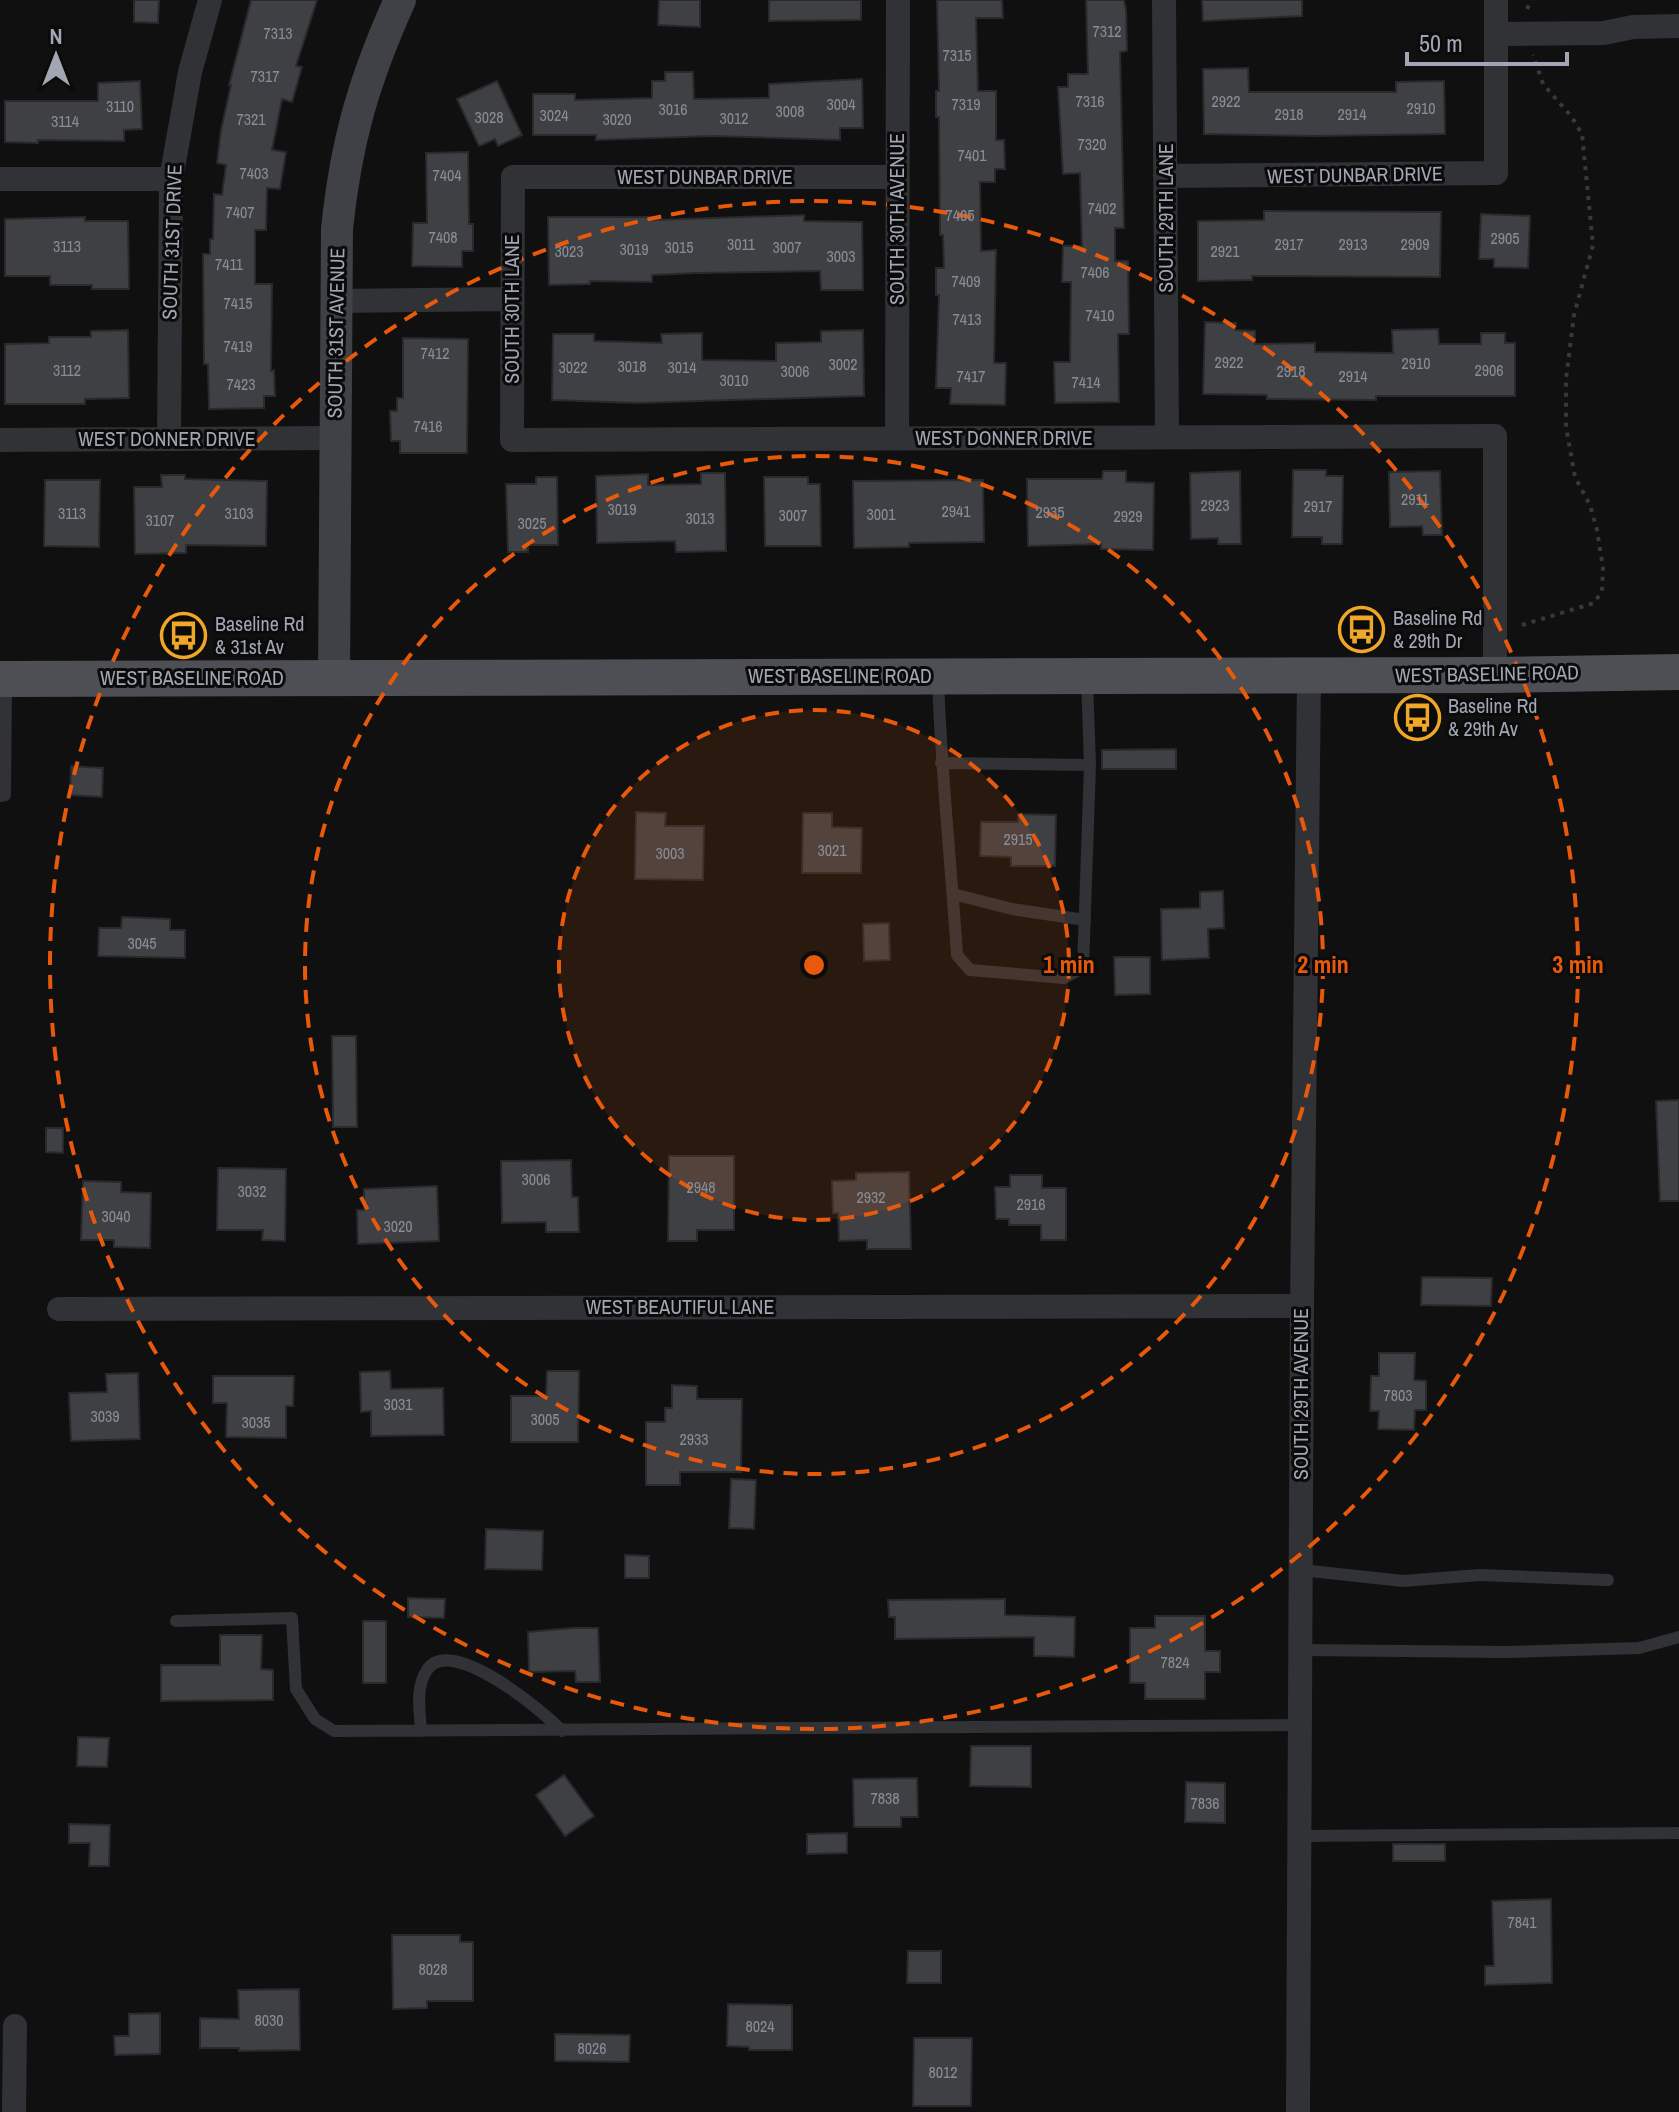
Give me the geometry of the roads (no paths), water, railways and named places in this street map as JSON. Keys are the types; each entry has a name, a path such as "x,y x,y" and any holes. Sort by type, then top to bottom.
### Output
{"main road":[{"name":"WEST BASELINE ROAD","path":"3,679 1309,676 1679,672"}],"street":[{"name":"SOUTH 31ST DRIVE","path":"169,439 171,179 190,72 210,0"},
{"name":"SOUTH 31ST AVENUE","path":"334,676 337,229 343,171 357,112 373,61 400,0"},
{"name":"SOUTH 30TH AVENUE","path":"897,438 898,0"},
{"name":"SOUTH 29TH LANE","path":"1164,0 1167,437"},
{"path":"1496,0 1496,34 1604,33 1633,27 1679,26"},
{"name":"WEST DUNBAR DRIVE","path":"1165,176 1496,173 1496,34"},
{"name":"WEST DUNBAR DRIVE","path":"513,177 897,177"},
{"name":"SOUTH 30TH LANE","path":"512,440 513,177"},
{"path":"0,179 171,179"},
{"path":"335,301 512,299"},
{"name":"WEST DONNER DRIVE","path":"512,440 1495,436 1495,675"},
{"name":"WEST DONNER DRIVE","path":"0,440 335,438"},
{"name":"SOUTH 29TH AVENUE","path":"1298,2112 1309,676"},
{"name":"WEST BEAUTIFUL LANE","path":"59,1309 1302,1306"},
{"path":"14,2112 15,2026"}],"lane":[{"path":"938,676 941,763 957,955 970,970 1064,978 1083,968 1090,765 1087,676"},
{"path":"0,796 5,795 3,679"},
{"path":"941,763 1090,765"},
{"path":"953,894 1012,909 1085,920"},
{"path":"1301,1570 1403,1581 1480,1575 1608,1580"},
{"path":"176,1621 292,1618 296,1689 315,1719 334,1731 1301,1725"},
{"path":"1301,1650 1507,1652 1639,1648 1679,1637"},
{"path":"421,1731 420,1688 428,1668 441,1660 460,1662 524,1696 562,1731"},
{"path":"1299,1836 1679,1833"}],"place":[{"name":"Baseline Rd & 29th Dr","path":"1362,630"},
{"name":"Baseline Rd & 31st Av","path":"184,636"},
{"name":"Baseline Rd & 29th Av","path":"1417,718"}]}
